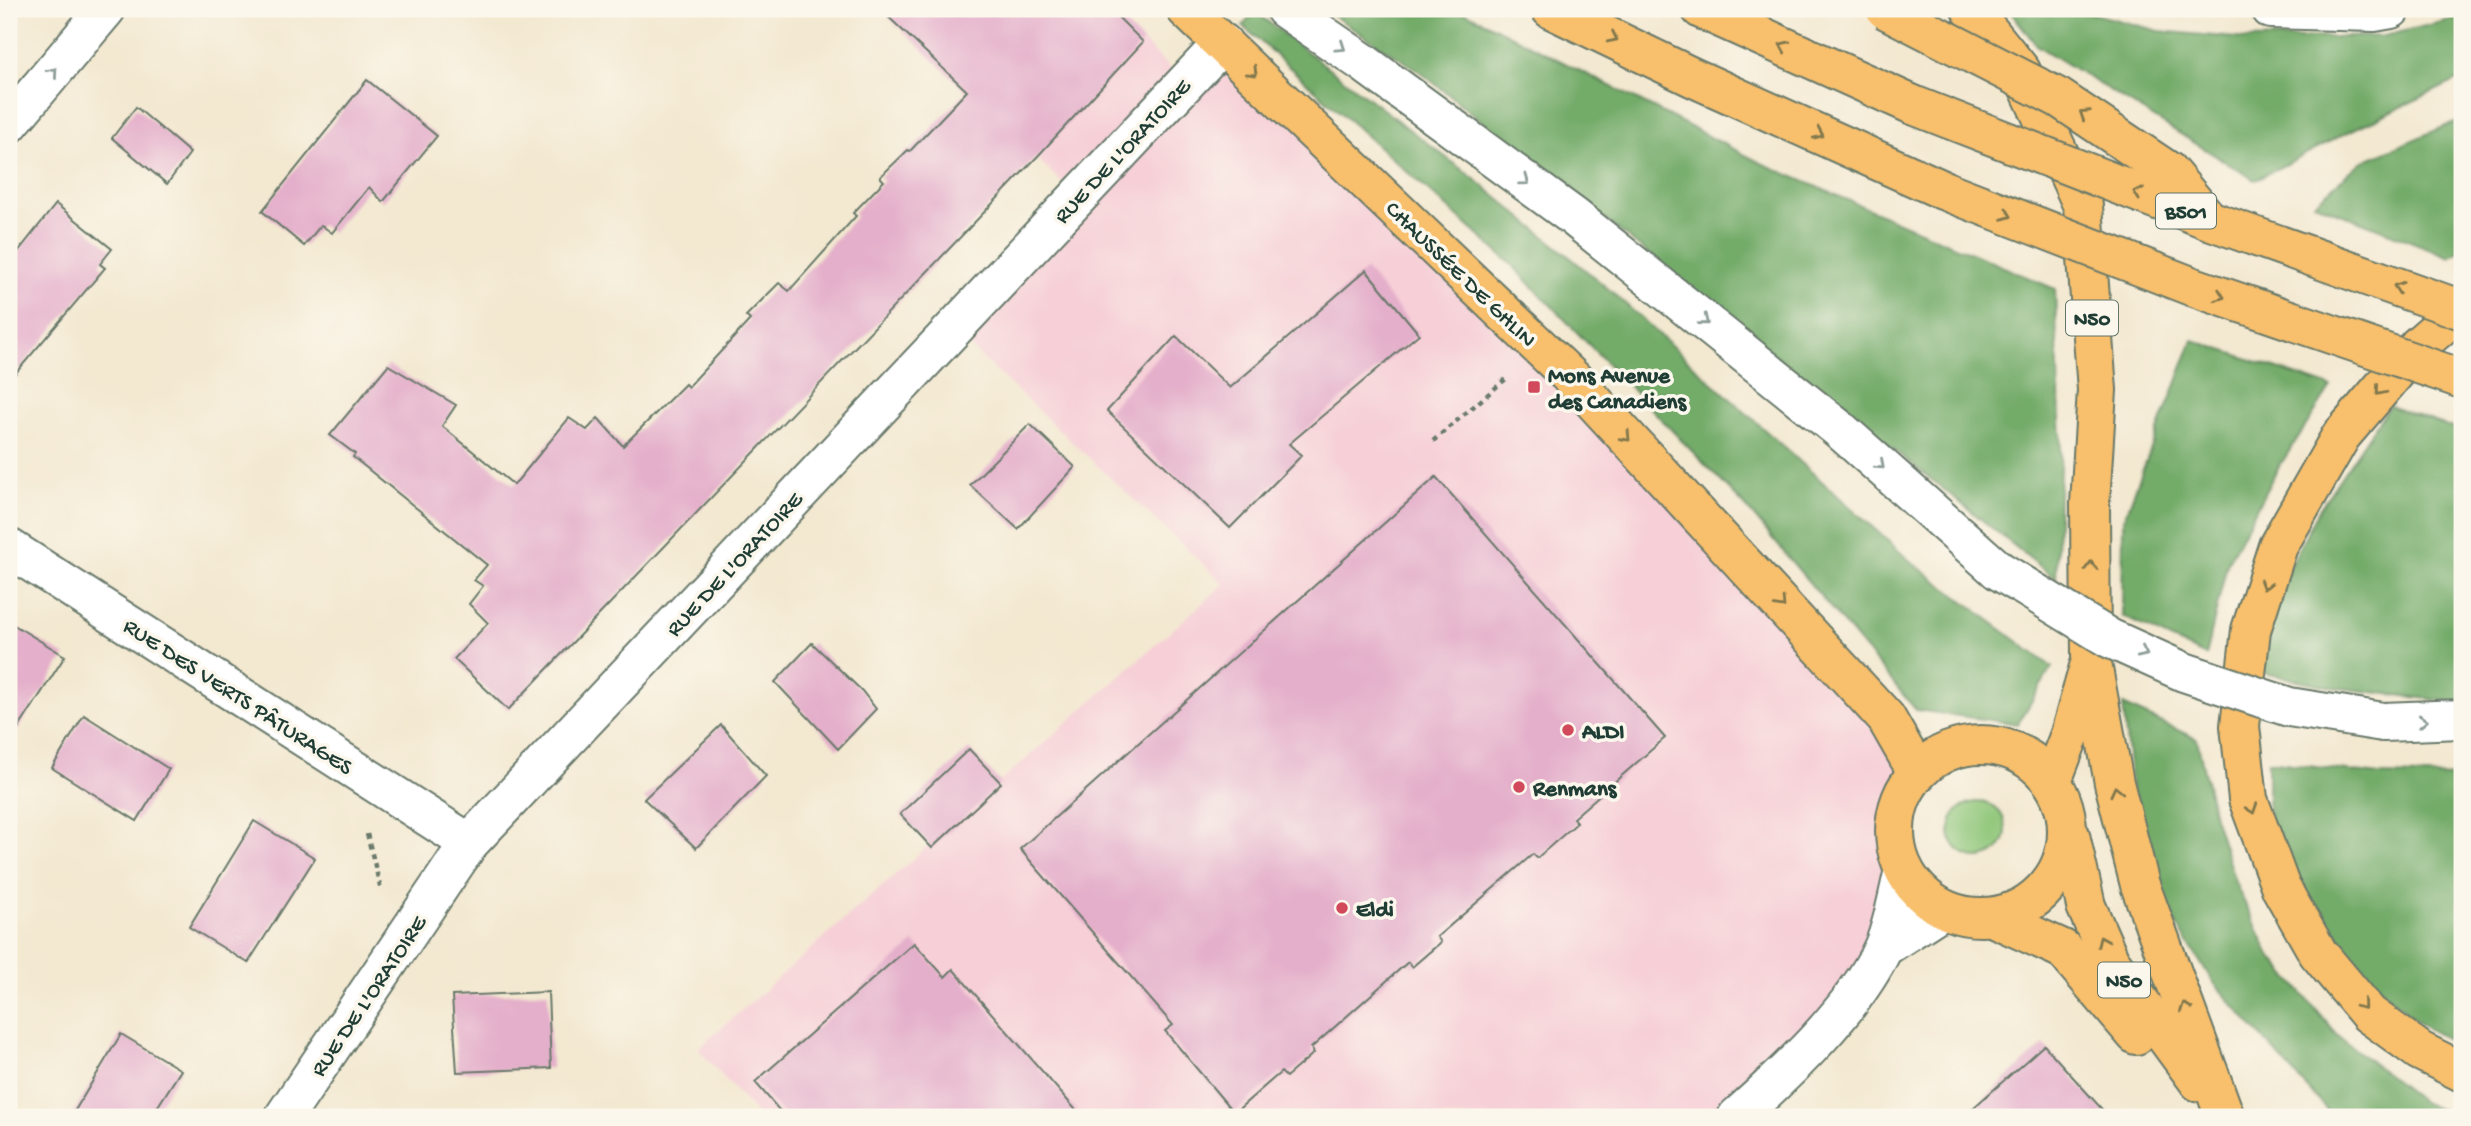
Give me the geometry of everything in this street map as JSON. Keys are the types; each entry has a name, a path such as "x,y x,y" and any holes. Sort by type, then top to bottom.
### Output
{"main road":[{"name":"CHAUSSÉE DE GHLIN","path":"1186,9 1572,378 1886,718 1917,772"},
{"path":"1552,9 1704,82 1943,190 2191,286 2462,379"},
{"name":"B501","path":"1701,9 1913,105 2209,220 2462,309"},
{"path":"1885,9 2070,104 2168,171 2209,220"},
{"name":"N50","path":"1971,9 2021,71 2083,206 2097,390 2090,504 2091,658"},
{"path":"2462,309 2418,346 2341,436 2278,546 2251,630 2240,726 2248,800 2281,888 2318,953 2370,1014 2420,1051 2462,1072"},
{"path":"2052,781 2070,734 2091,658"},
{"path":"2091,658 2114,783 2140,885 2225,1117"},
{"path":"1971,744 2002,747 2030,760 2052,781 2062,800 2067,821 2066,849 2056,874 2039,895 2018,909 1992,916 1975,917 1943,909 1919,891 1904,870 1894,834 1900,800 1917,772 1941,753 1971,744"},
{"name":"N50","path":"2067,821 2086,906 2110,961 2225,1117"},
{"path":"1992,916 2063,949 2157,1059 2225,1117"}],"street":[{"path":"9,124 106,9"},
{"path":"1285,9 1574,216 1839,429 1998,570 2109,638 2184,672 2289,708 2383,722 2462,719"},
{"path":"2271,9 2374,12 2391,9"},
{"name":"RUE DE L'ORATOIRE","path":"284,1117 469,843 1223,43"},
{"name":"RUE DES VERTS PÂTURAGES","path":"9,548 469,843"},
{"path":"1737,1117 1787,1072 1856,994 1884,947 1904,870"},
{"path":"1884,947 1943,909"}],"path":[{"path":"1433,441 1541,349"},
{"path":"349,766 397,951"}],"shaded area":[{"path":"880,9 1110,9 1185,83 1223,43 1541,349 1917,772 1900,800 1894,834 1904,870 1919,891 1737,1117 759,1117 698,1049 1224,584 952,330 1077,197"}],"green space":[{"path":"1323,9 1459,9 1759,162 2055,289 2061,442 2056,579 1419,71"},
{"path":"2009,9 2076,9 2159,31 2247,39 2384,36 2462,17 2462,78 2255,180 2036,45"},
{"path":"1254,11 1481,184 1611,291 1910,561 2052,667 2018,724 1916,710 1747,508 1512,265 1243,26"},
{"path":"2462,119 2462,249 2450,257 2314,203 2361,162"},
{"path":"2193,340 2331,387 2275,473 2227,564 2206,656 2122,616 2123,521"},
{"path":"2389,406 2462,431 2462,703 2331,687 2264,673 2275,597 2316,514"},
{"path":"2123,705 2197,739 2214,816 2236,885 2270,955 2338,1036 2422,1102 2459,1117 2333,1117 2213,982 2162,902 2133,809"},
{"path":"2268,761 2379,775 2462,777 2462,1047 2421,1025 2368,978 2323,921 2293,870 2268,816"},
{"path":"1978,802 1989,804 1998,810 2004,819 2004,841 1998,850 1989,856 1978,858 1967,856 1958,850 1952,841 1950,830 1952,819 1958,810 1967,804"}],"building":[{"path":"880,9 1110,9 1143,42 1037,157 508,710 454,659 488,623 469,604 483,586 474,580 487,565 353,457 355,454 330,435 388,365 456,405 442,426 514,485 569,418 587,430 598,418 623,446 685,384 688,387 750,320 746,316 779,283 789,291 856,216 853,213 884,181 880,177 910,151 967,91"},
{"path":"367,80 437,136 383,202 369,187 332,233 321,225 304,246 262,211"},
{"path":"136,107 190,153 167,184 112,138"},
{"path":"56,204 112,249 100,264 105,268 9,381 9,263"},
{"path":"1366,270 1419,334 1289,444 1301,455 1299,458 1230,528 1107,411 1176,336 1230,388"},
{"path":"1030,424 1075,467 1018,529 970,485"},
{"path":"1436,477 1665,738 1573,818 1577,823 1537,858 1533,854 1437,937 1441,942 1412,967 1408,962 1311,1048 1314,1053 1286,1077 1281,1072 1234,1113 1165,1031 1173,1025 1020,849"},
{"path":"9,622 65,656 9,743"},
{"path":"812,643 862,691 876,709 838,749 775,682"},
{"path":"84,715 169,769 137,821 52,768"},
{"path":"721,725 766,776 696,848 644,799"},
{"path":"969,749 1001,783 932,848 900,814"},
{"path":"254,821 315,858 248,963 189,927"},
{"path":"914,943 945,977 953,969 1082,1117 785,1117 755,1082"},
{"path":"548,992 551,1068 457,1072 452,996"},
{"path":"121,1034 181,1070 151,1117 71,1117"},
{"path":"2044,1045 2109,1117 1963,1117"}],"place":[{"name":"Mons Avenue des Canadiens","path":"1534,387"},
{"name":"ALDI","path":"1568,730"},
{"name":"Renmans","path":"1519,787"},
{"name":"Eldi","path":"1342,908"}]}
